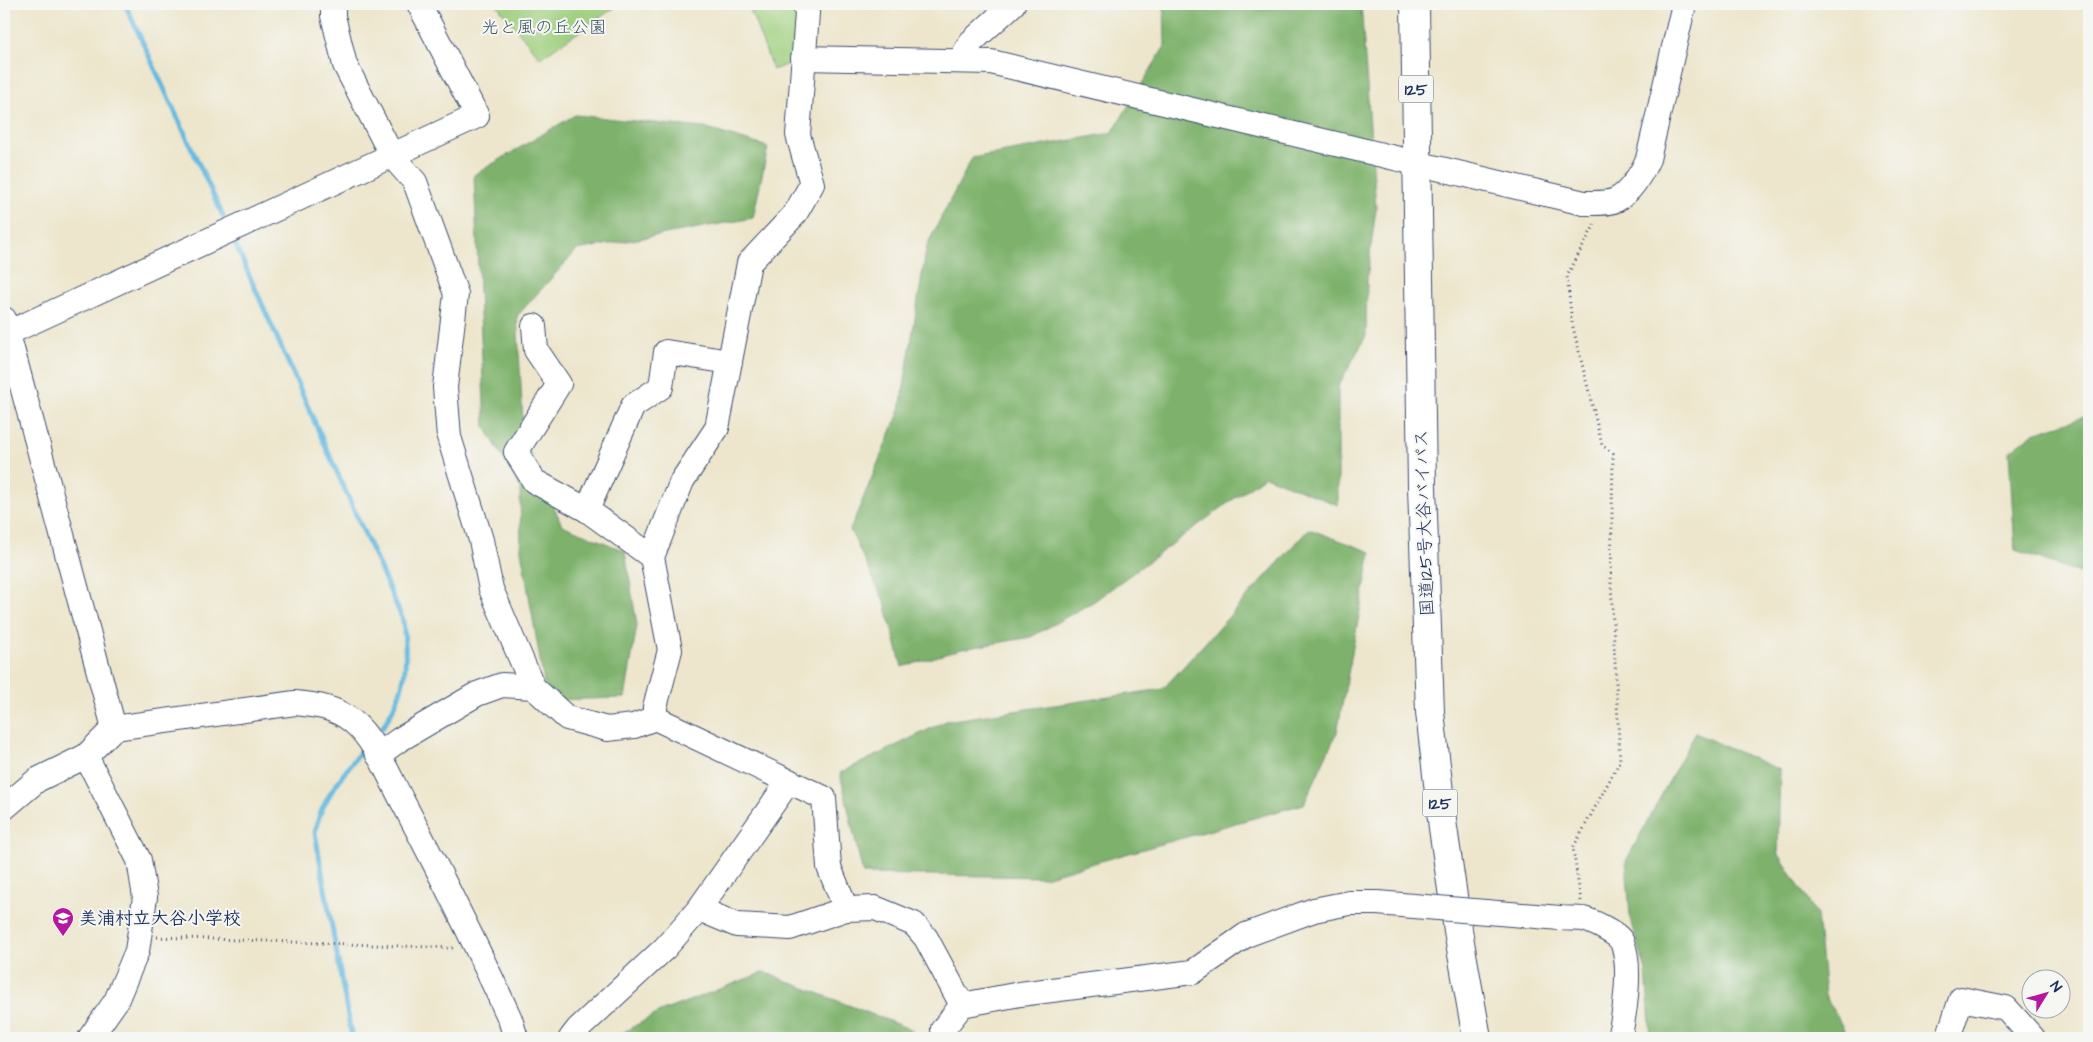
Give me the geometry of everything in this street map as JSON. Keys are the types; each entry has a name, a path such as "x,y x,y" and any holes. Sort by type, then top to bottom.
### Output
{"highway":[{"name":"国道125号大谷バイパス","path":"1415,4 1422,487 1430,712 1444,837 1477,1038"}],"street":[{"path":"332,4 345,66 392,156 415,182 456,294 445,388 450,436 481,540 491,589 533,687 567,718 607,729 634,726 655,718 824,798 829,867 846,909"},
{"path":"114,728 6,326 392,156 477,116 419,4"},
{"path":"655,718 655,707 670,650 652,557 682,482 717,428 749,262 795,214 812,184 798,135 807,13 805,4"},
{"path":"960,61 971,42 1013,4"},
{"path":"804,58 991,62 1584,203 1606,202 1616,200 1630,187 1648,160 1684,4"},
{"path":"534,326 536,350 559,384 516,452 534,481 587,510 652,557"},
{"path":"587,510 632,406 662,387 666,352 730,362"},
{"path":"378,756 399,740 477,694 502,685 533,687"},
{"path":"4,808 37,780 86,756 114,728 295,703 325,706 351,720 362,730 378,756 478,949 510,1019 516,1038"},
{"path":"86,756 139,860 145,897 137,951 116,1001 90,1038"},
{"path":"570,1038 665,948 698,909 789,781"},
{"path":"946,1038 943,1029 962,1005 1020,994 1193,972 1246,935 1314,910 1349,903 1376,903 1584,919 1613,933 1622,941 1626,961 1627,989 1619,1038"},
{"path":"698,909 737,926 790,928 846,909 875,908 914,924 926,938 962,1005"},
{"path":"1948,1038 1961,999 2006,1008 2033,1038"}],"path":[{"path":"1584,919 1573,848 1620,761 1611,583 1613,453 1602,445 1572,323 1567,276 1606,202"},
{"path":"139,936 478,949"}],"green space":[{"name":"光と風の丘公園","path":"496,4 620,4 540,58"},
{"path":"748,4 805,4 803,58 773,70"},
{"path":"1164,4 1361,4 1376,208 1367,279 1366,336 1338,387 1338,505 1265,476 1093,602 1031,637 962,649 902,667 885,603 850,530 900,410 927,245 972,158 1112,133 1165,46"},
{"path":"575,115 704,128 768,147 753,218 577,250 517,316 524,440 562,525 625,551 637,625 625,698 547,700 521,550 520,487 485,427 474,175"},
{"path":"2087,416 2089,417 2089,576 2015,550 2009,452 2034,433"},
{"path":"1309,529 1371,552 1337,732 1304,804 1044,877 863,874 840,773 946,721 1163,689"},
{"path":"1695,733 1780,770 1778,853 1817,915 1825,996 1849,1038 1651,1038 1646,971 1630,916 1626,861"},
{"path":"764,972 912,1030 912,1038 613,1038 660,1012"}],"waterway":[{"path":"125,4 223,216"},
{"path":"233,239 403,620 404,676 397,701 382,728"},
{"path":"352,1038 315,833 317,822 327,800 361,751"}],"place":[{"name":"美浦村立大谷小学校","path":"63,937"}]}
